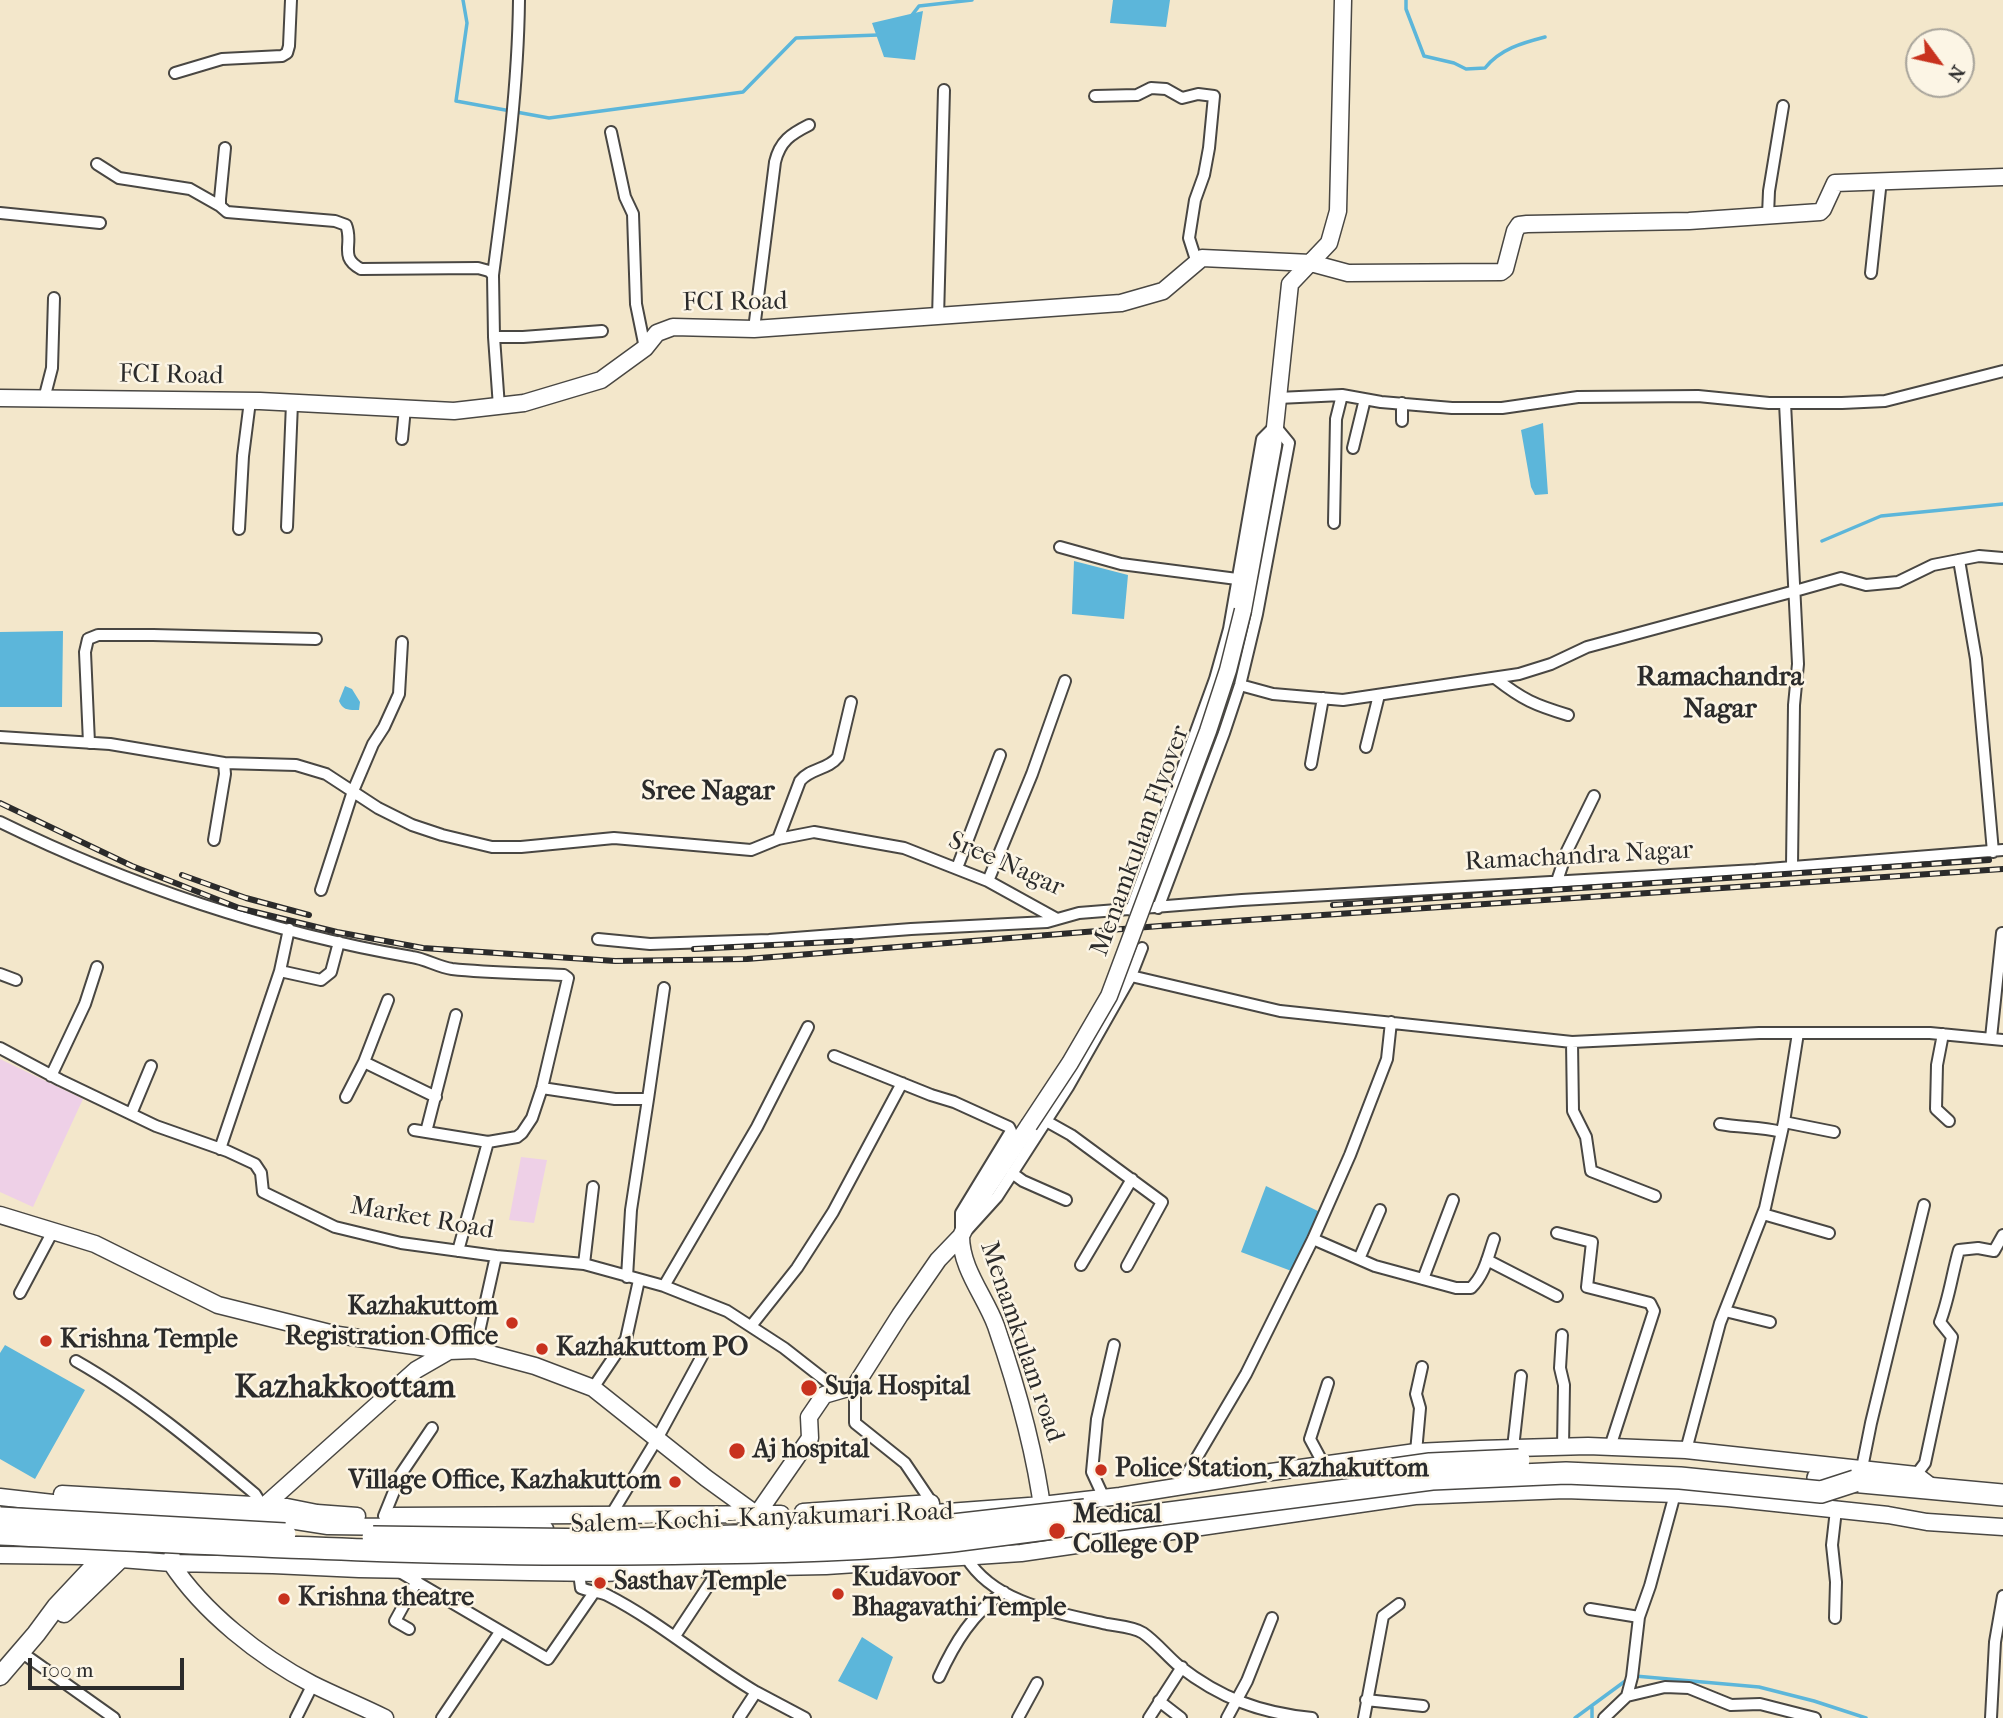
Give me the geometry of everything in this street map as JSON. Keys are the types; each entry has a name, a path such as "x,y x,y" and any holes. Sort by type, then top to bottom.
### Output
{"highway":[{"name":"Salem - Kochi - Kanyakumari Road","path":"0,1518 304,1536 604,1540 900,1531 1171,1501 1430,1464 1483,1460 1566,1460 1818,1478 1858,1475 2003,1495"},
{"name":"Salem - Kochi - Kanyakumari Road","path":"0,1534 369,1552 601,1555 774,1552 940,1543 1432,1479 1484,1475 1566,1473 1680,1478 1821,1492 1858,1475"}],"main road":[{"name":"Menamkulam Flyover","path":"721,1565 810,1438 809,1417 824,1395 847,1389 938,1261 961,1236 975,1207 1089,1032 1109,996 1208,731 1228,670 1259,527 1275,426 1290,284 1329,243 1338,211 1343,0"},
{"path":"1197,263 1202,258 1311,263 1348,273 1502,272 1519,225 1689,221 1820,212 1835,183 2003,177"},
{"name":"FCI Road","path":"0,398 250,401 454,411 499,407 524,403 601,380 645,348 656,333 673,327 754,329 1121,303 1163,291 1197,263"},
{"path":"1,1217 95,1244 218,1305 338,1335 449,1351 475,1350 535,1366 593,1388 706,1478 753,1520"},
{"name":"Menamkulam road","path":"961,1236 964,1259 994,1322 1014,1380 1034,1454 1041,1505 1042,1546"},
{"path":"392,1341 411,1358 416,1370"},
{"path":"263,1507 416,1370 449,1351"},
{"path":"179,1507 328,1526 602,1530 1041,1505 1416,1452 1563,1447 1685,1450 1858,1475"},
{"path":"0,1488 131,1505"},
{"path":"172,1557 226,1553 362,1562 538,1566 826,1566 966,1557 1415,1496 1565,1490 1675,1494 1888,1515 1927,1522 2003,1527"},
{"path":"0,1497 179,1507 287,1507 317,1513 384,1516 611,1515 753,1520 932,1503 1002,1501 1041,1505"},
{"path":"0,1676 103,1553 131,1505"},
{"path":"179,1507 172,1557 186,1586 230,1627 276,1664 385,1718"},
{"path":"0,1544 103,1553 395,1570 579,1573 873,1558 1042,1546"},
{"path":"0,1555 103,1553"}],"street":[{"path":"175,73 222,59 282,56 289,46 291,0"},
{"path":"499,407 493,275 508,160 519,39 519,0"},
{"path":"1095,96 1137,95 1151,88 1166,89 1182,98 1198,94 1214,96 1209,148 1204,175 1195,200 1189,238 1197,263"},
{"path":"938,318 944,90"},
{"path":"1768,215 1769,191 1783,106"},
{"path":"754,329 775,162 778,151 789,135 809,125"},
{"path":"611,132 625,197 633,214 636,304 645,348"},
{"path":"220,206 225,148"},
{"path":"97,163 120,178 190,189 227,212 335,221 346,225 349,232 348,256 352,265 362,270 478,268 493,275"},
{"path":"1871,273 1881,180"},
{"path":"0,213 100,223"},
{"path":"44,399 52,368 54,298"},
{"path":"494,337 602,331"},
{"path":"1278,398 1342,395 1451,408 1502,408 1578,397 1685,396 1785,403 1885,401 2003,371"},
{"path":"1334,523 1336,419 1342,395"},
{"path":"1353,448 1365,399"},
{"path":"240,529 243,456 250,401"},
{"path":"287,527 292,403"},
{"path":"1402,403 1402,421"},
{"path":"1785,403 1798,664 1794,705 1792,866"},
{"path":"402,439 405,408"},
{"path":"1131,910 1215,679 1229,628 1262,439 1275,426 1289,443 1260,600 1240,685 1157,908"},
{"path":"1060,547 1121,565 1237,579"},
{"path":"1240,685 1273,694 1343,699 1496,678 1551,664 1587,647 1841,578 1866,585 1898,582 1933,565 1979,556 2003,558"},
{"path":"1959,560 1976,659 1998,851"},
{"path":"89,743 85,652 88,639 98,635 153,635 316,639"},
{"path":"321,890 353,791 399,694 402,642"},
{"path":"1496,678 1520,698 1569,715"},
{"path":"988,881 1032,774 1065,681"},
{"path":"1366,747 1379,695"},
{"path":"1311,764 1323,698"},
{"path":"778,839 805,774 833,763 838,757 851,702"},
{"name":"Sree Nagar","path":"0,737 110,744 223,762 296,765 326,774 378,808 412,825 492,847 521,847 614,838 751,850 778,839 814,832 904,848 988,881 1055,918 1079,913 1131,910"},
{"path":"957,868 1000,755"},
{"path":"214,840 225,774 223,762"},
{"path":"1557,881 1567,851 1594,796"},
{"path":"0,822 42,843 220,912 454,969 564,975 568,978 542,1088 532,1118 522,1133 517,1137 488,1142 414,1130"},
{"name":"Ramachandra Nagar","path":"1131,910 1835,865 1998,851"},
{"path":"598,939 650,944 769,940 1035,922 1055,918"},
{"path":"220,1149 280,971 289,929"},
{"path":"1991,1038 2002,933"},
{"path":"280,971 321,980 331,972 339,942"},
{"path":"961,1236 983,1214 1012,1173 1093,1047 1131,976 1142,948"},
{"path":"51,1076 85,1004 97,967"},
{"path":"0,974 16,980"},
{"path":"1131,976 1280,1011 1572,1042 1798,1033 1942,1034 2003,1040"},
{"path":"627,1277 631,1210 664,988"},
{"path":"346,1097 364,1062 388,1000"},
{"path":"426,1132 456,1015"},
{"path":"1180,1486 1246,1374 1313,1239 1350,1155 1387,1059 1391,1022"},
{"path":"664,1286 757,1127 808,1027"},
{"path":"1685,1450 1701,1385 1725,1311 1763,1214 1783,1127 1798,1033"},
{"path":"1942,1034 1937,1065 1936,1109 1949,1121"},
{"path":"1572,1042 1573,1111 1586,1137 1591,1171 1656,1196"},
{"name":"Market Road","path":"0,1048 131,1114 259,1167 263,1192 268,1196 335,1227 401,1243 583,1264 664,1286 727,1311 847,1389"},
{"path":"834,1056 1009,1127 1011,1131 961,1213 961,1236"},
{"path":"364,1062 436,1097"},
{"path":"131,1114 151,1066"},
{"path":"751,1326 797,1268 833,1212 902,1083"},
{"path":"542,1088 615,1099 648,1099"},
{"path":"1046,1121 1071,1135 1162,1202 1127,1266"},
{"path":"1720,1124 1740,1128 1783,1127 1834,1132"},
{"path":"458,1251 488,1142"},
{"path":"1012,1173 1066,1200"},
{"path":"1081,1265 1132,1179"},
{"path":"583,1264 593,1187"},
{"path":"1423,1279 1453,1200"},
{"path":"1858,1475 1924,1205"},
{"path":"1359,1259 1380,1210"},
{"path":"1763,1214 1829,1233"},
{"path":"20,1293 53,1231"},
{"path":"1557,1233 1592,1242 1587,1287 1650,1303 1654,1311 1610,1447"},
{"path":"1924,1482 1925,1463 1952,1337 1940,1322 1947,1305 1959,1250 1978,1248 1994,1251 2003,1235"},
{"path":"1313,1239 1375,1266 1456,1288 1471,1288 1483,1271 1494,1239"},
{"path":"475,1350 496,1256"},
{"path":"1487,1260 1558,1296"},
{"path":"593,1388 626,1339 639,1280"},
{"path":"1725,1311 1770,1322"},
{"path":"1562,1335 1560,1368 1564,1385 1563,1447"},
{"path":"1104,1498 1092,1472 1097,1419 1114,1345"},
{"path":"611,1515 657,1439 702,1356"},
{"path":"76,1361 116,1385 178,1431 255,1494 263,1507"},
{"path":"1416,1452 1420,1408 1416,1394 1422,1367"},
{"path":"1513,1448 1521,1376"},
{"path":"1324,1465 1310,1439 1328,1383"},
{"path":"847,1389 855,1423 905,1463 932,1503"},
{"path":"384,1516 401,1474 432,1428"},
{"path":"1627,1696 1639,1618 1675,1494"},
{"path":"1835,1618 1836,1582 1832,1545 1836,1510"},
{"path":"966,1557 973,1570 1004,1592 1045,1611 1142,1632 1182,1667 1235,1701 1284,1716 1312,1718"},
{"path":"675,1636 721,1565"},
{"path":"395,1570 548,1659 595,1591"},
{"path":"579,1573 581,1588 603,1593 675,1636 720,1670 805,1718"},
{"path":"409,1629 395,1621 417,1581"},
{"path":"939,1677 955,1644 986,1603 1004,1592"},
{"path":"1990,1718 1998,1661 1996,1634 2003,1597"},
{"path":"1364,1718 1383,1616 1399,1604"},
{"path":"1590,1609 1639,1618"},
{"path":"1227,1718 1247,1681 1272,1618"},
{"path":"442,1718 500,1632"},
{"path":"21,1652 114,1718"},
{"path":"1149,1718 1182,1667"},
{"path":"1018,1718 1037,1683"},
{"path":"296,1718 313,1684"},
{"path":"1604,1718 1627,1696 1665,1687 1689,1688 1731,1706 1760,1704 1815,1718"},
{"path":"739,1718 756,1692"},
{"path":"1366,1700 1423,1706"},
{"path":"1159,1701 1181,1718"}],"shaded area":[{"path":"0,1059 83,1099 33,1207 0,1192"},
{"path":"521,1157 547,1160 534,1223 509,1220"}],"water":[{"path":"1113,0 1170,0 1166,27 1110,23"},
{"path":"923,11 915,60 884,57 872,23"},
{"path":"1543,423 1548,494 1535,495 1531,487 1521,430"},
{"path":"1074,561 1128,575 1124,619 1072,614"},
{"path":"63,631 62,707 0,707 0,632"},
{"path":"345,686 352,689 360,702 359,710 347,709 339,701"},
{"path":"1266,1186 1320,1212 1294,1272 1241,1252"},
{"path":"5,1345 85,1390 35,1479 0,1459 0,1353"},
{"path":"862,1637 893,1657 877,1700 838,1681"}],"waterway":[{"path":"463,0 467,23 456,101 549,118 743,92 796,38 878,35"},
{"path":"912,15 919,6 972,0"},
{"path":"1406,0 1406,9 1424,56 1454,63 1466,69 1485,68 1505,51 1545,37"},
{"path":"1822,541 1881,516 2003,504"},
{"path":"1635,1676 1759,1687 1866,1718"},
{"path":"1575,1718 1628,1679"},
{"path":"1592,1707 1592,1718"}],"railway":[{"path":"0,803 132,866 239,908 337,932 423,948 615,961 747,959 1160,926 2003,869"},
{"path":"1333,905 1989,860"},
{"path":"182,875 246,898 309,915"},
{"path":"694,949 851,941"}],"place":[{"name":"Kazhakuttom Registration Office","path":"512,1323"},
{"name":"Krishna Temple","path":"46,1341"},
{"name":"Kazhakuttom PO","path":"542,1349"},
{"name":"Suja Hospital","path":"809,1388"},
{"name":"Aj hospital","path":"737,1451"},
{"name":"Police Station, Kazhakuttom","path":"1101,1470"},
{"name":"Village Office, Kazhakuttom","path":"675,1482"},
{"name":"Medical College OP","path":"1057,1531"},
{"name":"Sasthav Temple","path":"600,1583"},
{"name":"Kudavoor Bhagavathi Temple","path":"838,1594"},
{"name":"Krishna theatre","path":"284,1599"}],"district":[{"name":"Ramachandra Nagar","path":"1720,694"},
{"name":"Sree Nagar","path":"708,792"},
{"name":"Kazhakkoottam","path":"345,1389"}]}
